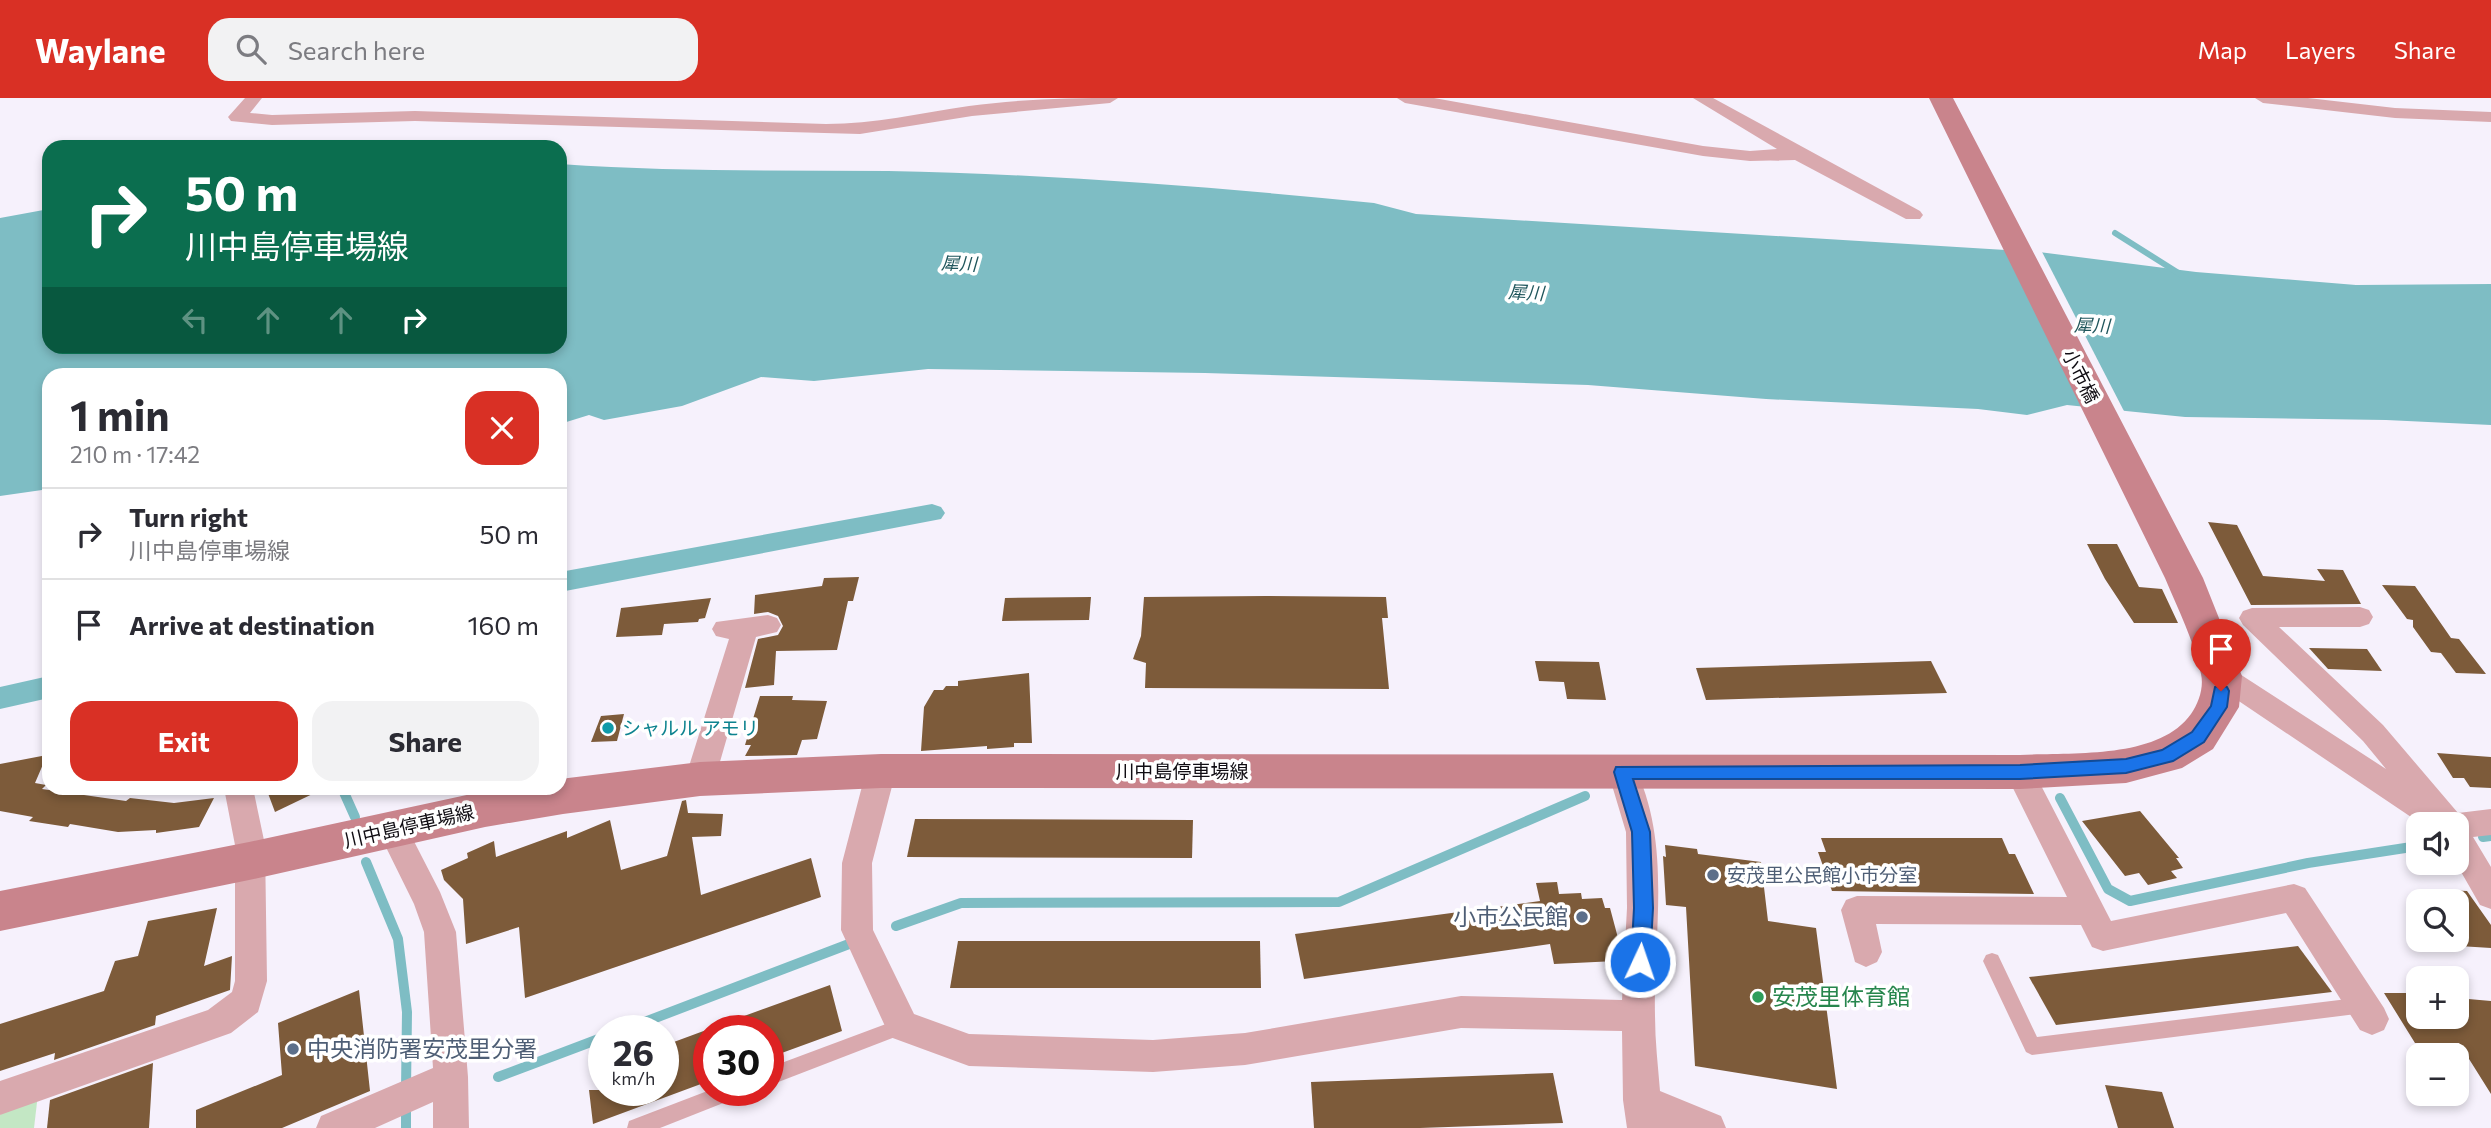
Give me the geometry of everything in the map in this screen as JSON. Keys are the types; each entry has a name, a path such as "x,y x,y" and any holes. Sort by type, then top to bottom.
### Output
{"main road":[{"name":"小市橋","path":"1941,98 2184,578"},
{"name":"川中島停車場線","path":"0,911 249,861 485,809 562,796 700,779 881,771 2020,772 2126,766 2167,756 2198,737 2219,707 2222,676 2184,578"}],"street":[{"path":"254,98 237,117 272,120 415,116 826,129 860,129 972,111 1110,98"},
{"path":"1405,98 1703,150 1750,156 1798,154"},
{"path":"1701,98 1798,154 1913,215"},
{"path":"2263,98 2395,113 2491,117"},
{"path":"2360,617 2252,618 2373,733 2438,812"},
{"path":"700,779 746,628"},
{"path":"2222,676 2430,812"},
{"path":"881,771 857,863 857,930 902,1026 969,1050 1153,1056 1245,1049 1461,1012 1638,1016"},
{"path":"1622,772 1641,832 1643,908 1638,1016 1643,1114 1708,1128"},
{"path":"2020,772 2103,937 2294,898 2368,1012"},
{"path":"0,1098 219,1022 246,1001 250,990 250,845 240,795"},
{"path":"2469,825 2491,822"},
{"path":"392,830 429,901 440,932 440,1082 451,1128"},
{"path":"2469,857 2491,895"},
{"path":"1866,953 1857,910 2091,911"},
{"path":"334,1128 440,1082"}],"lane":[{"path":"1992,961 2032,1045 2368,1012"},
{"path":"784,1071 902,1026"},
{"path":"636,1128 693,1106"}],"green space":[{"path":"38,1094 34,1128 0,1128 0,1115 13,1104"}],"water":[{"name":"犀川","path":"567,165 683,169 888,171 1071,178 1374,203 1416,214 2039,252 2196,272 2356,285 2491,284 2491,425 2386,420 2185,417 2067,405 2027,415 1978,409 1766,399 1588,385 1205,373 928,369 814,381 761,377 682,406 604,420 589,415 567,422 567,368 42,368 42,490 0,496 0,218 42,210 42,354 567,354"}],"pier":[{"path":"2007,247 2040,248 2126,415 2089,411"}],"building":[{"path":"2208,522 2237,525 2263,576 2325,581 2317,569 2343,570 2361,604 2251,605"},
{"path":"2087,544 2117,544 2139,587 2162,589 2178,623 2134,623 2105,579"},
{"path":"859,577 853,601 848,601 837,650 776,651 774,685 745,688 758,639 778,635 783,626 778,616 768,612 754,614 755,595 822,586 824,578"},
{"path":"2382,585 2415,586 2451,638 2459,639 2486,674 2456,673 2441,653 2431,652 2413,627 2413,620 2407,619"},
{"path":"1091,597 1089,620 1002,621 1005,598"},
{"path":"1144,597 1386,597 1388,618 1382,618 1389,689 1145,688 1146,663 1133,659 1141,636"},
{"path":"711,598 705,618 699,619 698,622 664,624 662,635 616,637 621,608"},
{"path":"2309,648 2367,649 2382,671 2328,669"},
{"path":"1535,661 1599,662 1606,700 1567,699 1564,682 1539,681"},
{"path":"1931,661 1947,693 1706,700 1696,668"},
{"path":"1029,673 1032,743 1014,743 1014,747 987,749 987,746 921,751 924,707 934,690 958,686 958,681"},
{"path":"760,696 793,696 792,700 827,701 817,739 802,740 797,755 745,756 751,745 745,745"},
{"name":"シャルル アモリ","path":"624,714 617,741 591,742 601,716"},
{"path":"2437,753 2491,757 2491,788 2470,787 2464,778 2453,778"},
{"path":"42,756 42,767 35,783 42,784 42,795 84,795 126,801 130,798 174,803 214,798 199,827 156,833 156,830 118,832 29,821 33,817 0,811 0,764"},
{"path":"269,795 310,795 275,812"},
{"path":"686,800 688,813 723,814 721,836 692,837 701,895 811,858 821,897 525,998 519,927 466,944 463,899 444,880 441,870 468,858 467,853 494,841 496,857 567,831 567,838 610,820 621,870 667,856 682,801"},
{"path":"2140,811 2179,858 2176,858 2183,868 2171,871 2177,878 2148,885 2139,873 2125,876 2082,821"},
{"path":"915,819 1193,820 1192,858 907,857"},
{"path":"1821,838 2002,838 2009,854 2015,854 2034,894 1832,891 1818,852 1826,852"},
{"name":"安茂里体育館","path":"1665,845 1697,849 1698,854 1761,862 1768,921 1816,928 1837,1089 1695,1066 1686,907 1666,905 1663,856 1666,857"},
{"path":"1557,882 1559,894 1581,893 1582,899 1602,898 1605,908 1610,908 1622,953 1614,955 1616,961 1554,964 1550,944 1304,979 1295,934 1540,901 1536,883"},
{"path":"2469,894 2491,925 2491,948 2469,947"},
{"path":"217,908 204,966 232,956 230,990 156,1016 155,1025 54,1060 55,1053 0,1071 0,1024 104,991 115,961 138,956 148,921"},
{"path":"958,941 1260,941 1261,988 950,988"},
{"path":"2298,946 2332,992 2056,1025 2029,977"},
{"path":"830,985 842,1031 784,1052 784,1015 747,1015"},
{"path":"359,990 370,1091 282,1128 196,1128 196,1110 282,1075 278,1023"},
{"path":"2384,993 2406,993 2406,1028"},
{"path":"2469,999 2491,1001 2491,1094 2469,1059 2469,1043 2415,1043 2406,1029 2469,1029"},
{"path":"693,1035 693,1087 679,1092 679,1040"},
{"path":"153,1063 149,1128 47,1128 50,1100"},
{"path":"1553,1073 1563,1123 1420,1128 1314,1128 1311,1082"},
{"path":"2105,1085 2162,1092 2174,1128 2118,1128"},
{"path":"591,1106 642,1106 593,1124"}],"waterway":[{"path":"2115,233 2180,274"},
{"path":"567,581 932,513"},
{"path":"0,698 42,689"},
{"path":"345,795 355,817"},
{"path":"896,926 961,903 1339,902 1585,796"},
{"path":"2060,798 2108,889 2130,901 2308,863 2406,848"},
{"path":"2483,837 2491,836"},
{"path":"366,862 398,939 407,1012 406,1090"},
{"path":"663,1015 849,944"},
{"path":"498,1077 588,1043"},
{"path":"406,1103 406,1128"}],"place":[{"name":"シャルル アモリ","path":"608,728"},
{"name":"安茂里公民館小市分室","path":"1713,875"},
{"name":"小市公民館","path":"1582,917"},
{"name":"安茂里体育館","path":"1758,997"},
{"name":"中央消防署安茂里分署","path":"293,1049"}],"route":[{"path":"1640,962 1643,908 1641,832 1622,772 2020,772 2126,766 2167,756 2198,737 2219,707 2221,691"}]}
